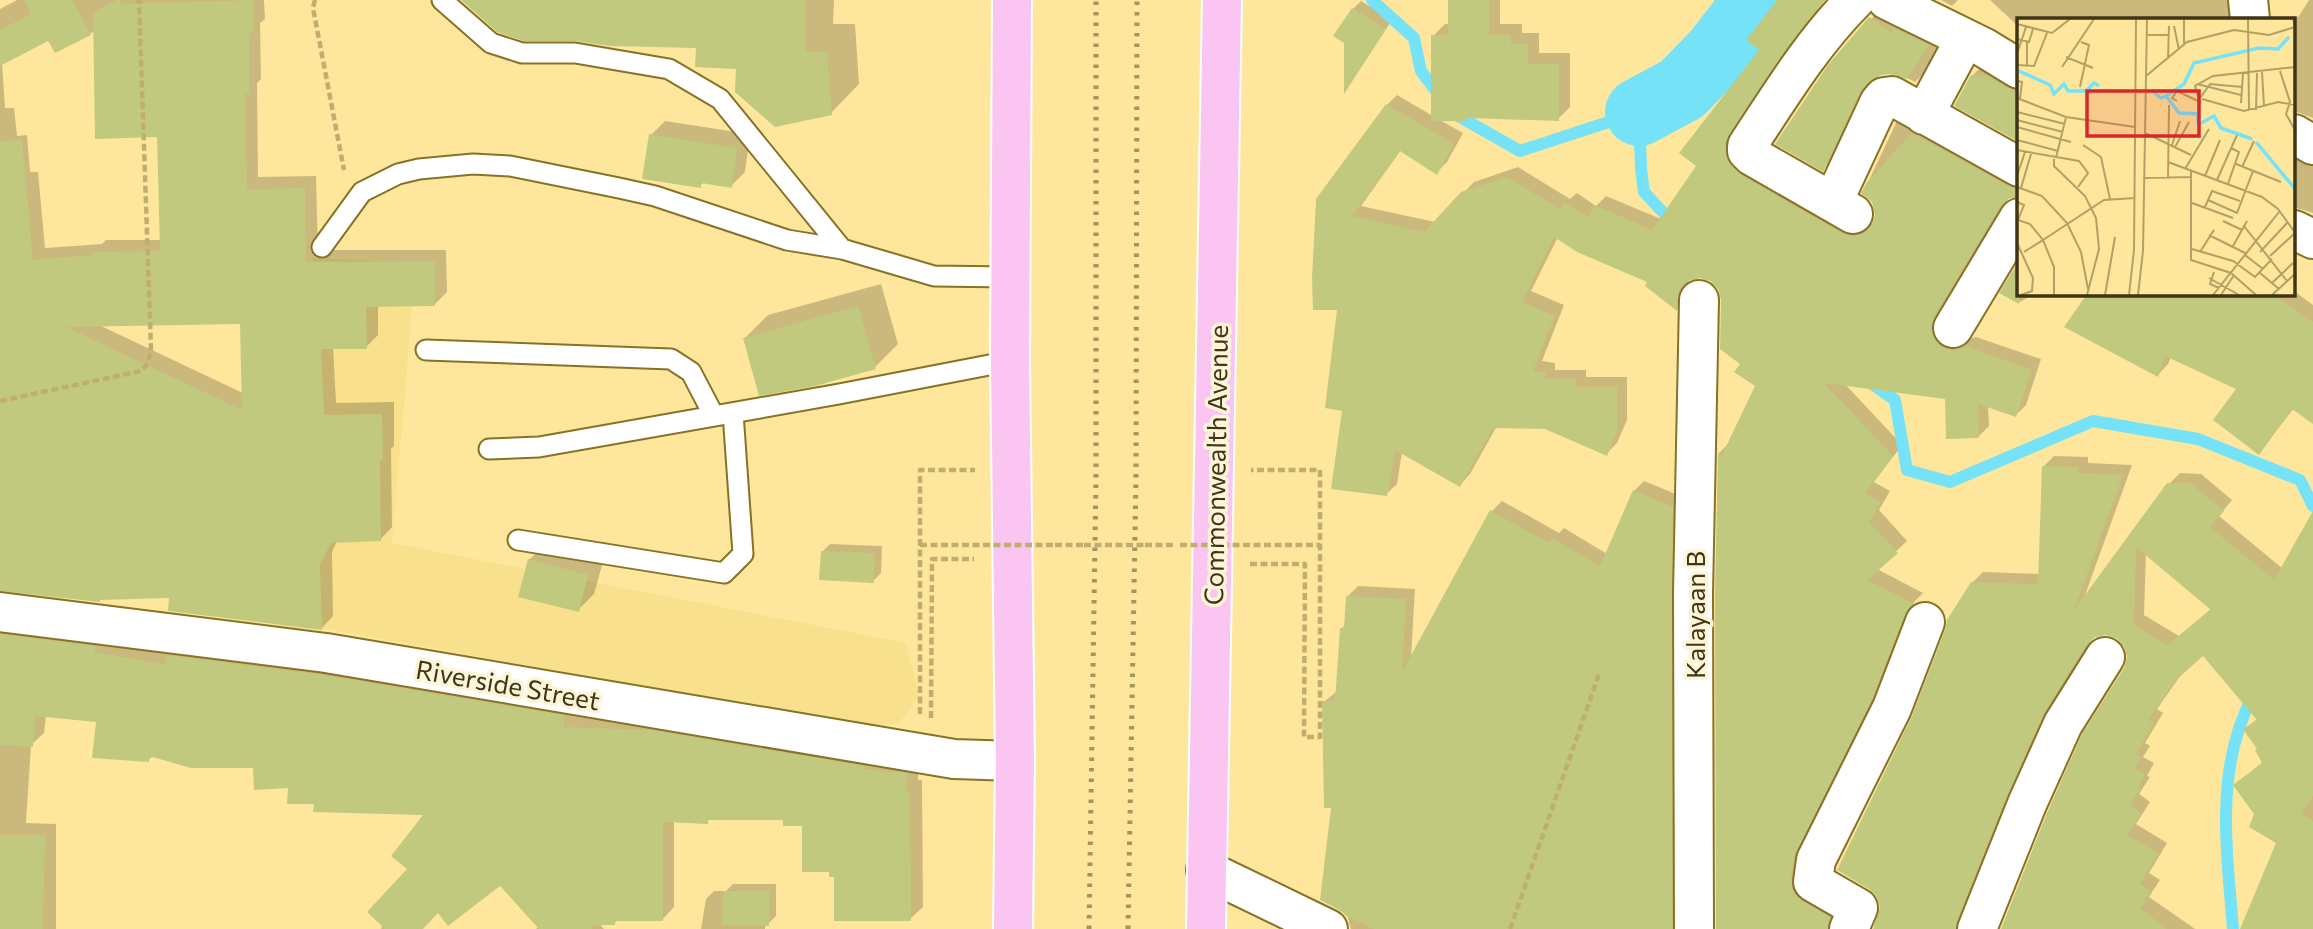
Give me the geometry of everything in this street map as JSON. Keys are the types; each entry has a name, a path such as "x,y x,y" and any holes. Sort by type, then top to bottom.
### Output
{"main road":[{"path":"1012,0 1010,361 1015,761 1013,929"},
{"name":"Commonwealth Avenue","path":"1206,929 1222,0"}],"street":[{"path":"1855,0 1828,30 1747,146 1747,151 1843,208 1879,103 1884,97 1892,96 2017,166"},
{"path":"1887,0 2017,68"},
{"path":"1924,114 1965,39"},
{"path":"2296,135 2313,145"},
{"path":"1954,328 2017,221"},
{"path":"2296,231 2313,239"},
{"name":"Kalayaan B","path":"1694,929 1693,593 1699,300"},
{"name":"Riverside Street","path":"0,612 326,653 954,759 1015,761"},
{"path":"1849,929 1858,908 1813,882 1816,860 1892,708 1925,622"},
{"path":"1977,929 2027,804 2063,724 2105,657"},
{"path":"1206,870 1328,929"}],"lane":[{"path":"442,0 491,43 522,53 575,53 669,69 720,99 842,249"},
{"path":"322,247 362,192 398,174 419,169 473,164 510,166 655,196 787,240 842,249 934,276 1010,277"},
{"path":"426,350 671,359 691,372 723,415 743,554 724,573 518,540"},
{"path":"489,449 540,447 1010,361"}],"path":[{"path":"0,401 141,371 148,363 150,337 139,0"},
{"path":"315,0 313,8 343,170 362,192"},
{"path":"932,559 932,718 920,718 920,470 1011,470"},
{"path":"1213,564 1305,564 1304,737 1320,737 1320,470 1215,470"},
{"path":"920,545 1320,545"},
{"path":"1510,929 1599,674"}],"shaded area":[{"path":"313,258 416,262 392,543 906,643 919,696 899,723 873,728 326,629 276,628"}],"building":[{"path":"24,0 72,0 91,35 55,53 48,41 0,66 0,30 31,14"},
{"path":"117,0 122,4 253,0 253,33 249,33 249,94 245,94 247,189 305,188 306,262 435,261 435,306 366,307 367,349 321,349 324,415 382,414 383,460 380,460 381,541 331,543 320,565 322,630 168,611 169,598 100,602 0,591 0,141 22,140 33,260 92,255 92,252 160,251 157,137 95,139 93,12","holes":["240,324 242,410 66,327"]},
{"path":"461,0 806,0 806,52 827,52 832,115 775,127 735,92 736,69 695,67 696,48 524,41 497,32"},
{"path":"1448,0 1489,0 1489,35 1511,35 1511,44 1528,44 1528,64 1559,64 1559,121 1468,118 1466,121 1431,121 1431,35 1448,35"},
{"path":"1777,0 1825,0 1780,58 1729,134 1725,151 1732,166 1741,175 1842,233 1852,236 1865,233 1872,224 1875,215 1872,202 1861,193 1867,182 1912,133 2017,188 2017,197 2008,199 2000,207 1934,317 1931,328 1934,339 1942,347 1953,350 1965,346 2032,370 2016,417 1978,404 1979,438 1946,439 1945,399 1824,383 1893,456 1865,493 1881,502 1869,522 1898,553 1867,580 1914,604 1905,614 1872,699 1794,857 1791,879 1793,891 1802,901 1830,917 1828,929 1716,929 1715,593 1718,453 1722,455 1755,386 1734,372 1740,364 1720,349 1721,300 1718,289 1710,281 1700,278 1688,281 1680,289 1677,311 1645,286 1647,282 1577,252 1554,237 1522,302 1555,316 1533,371 1546,373 1545,379 1576,379 1576,387 1617,387 1617,431 1607,456 1545,429 1493,428 1460,487 1395,450 1387,496 1331,489 1342,411 1325,408 1337,310 1313,310 1316,199 1386,104 1454,144 1437,175 1400,151 1352,216 1424,232 1461,192 1507,177 1560,209 1565,202 1589,218 1594,205 1652,230 1696,166 1679,153 1759,50 1746,40"},
{"path":"1352,8 1386,29 1344,94 1344,43 1333,36"},
{"path":"1869,17 1891,32 1894,28 1929,45 1907,79 1890,74 1881,75 1862,89 1823,172 1775,144 1828,65"},
{"path":"1971,75 1988,76 2017,90 2017,141 1954,106"},
{"path":"649,134 737,148 732,188 701,183 701,188 642,179"},
{"path":"2017,264 2019,304 1999,293"},
{"path":"2086,296 2276,296 2313,322 2313,424 2292,409 2259,455 2213,420 2236,389 2165,356 2158,377 2064,327"},
{"path":"858,306 876,369 815,386 759,396 743,338"},
{"path":"2042,466 2079,467 2078,473 2123,475 2074,610 2167,483 2190,483 2224,511 2210,527 2274,580 2313,511 2313,795 2301,814 2313,821 2313,929 2240,929 2276,843 2249,827 2254,814 2233,785 2262,763 2255,750 2257,749 2243,729 2257,720 2203,656 2175,681 2148,720 2154,723 2136,754 2141,757 2134,768 2145,774 2138,787 2141,788 2130,805 2141,813 2127,835 2158,853 2140,884 2151,891 2140,908 2167,929 2001,929 2082,734 2124,668 2127,657 2124,646 2116,638 2106,635 2095,637 2086,645 2043,715 2007,796 1956,929 1873,929 1880,907 1877,897 1869,889 1837,870 1912,716 1947,620 1971,582 2038,584","holes":["2136,547 2211,610 2167,645 2134,625"]},
{"path":"1633,490 1673,507 1672,929 1374,929 1320,900 1331,808 1324,808 1322,701 1335,701 1340,628 1344,628 1346,596 1406,599 1402,672 1490,510 1549,543 1552,538 1600,566"},
{"path":"821,551 875,553 874,583 819,580"},
{"path":"528,559 588,575 579,612 518,597"},
{"path":"0,634 95,646 95,652 166,665 166,655 323,675 564,715 564,727 650,730 865,766 865,769 907,773 906,792 910,792 911,921 834,921 834,877 829,877 829,872 802,872 802,826 783,826 783,820 708,820 708,824 663,822 663,921 615,921 615,925 592,925 592,929 539,929 500,886 448,926 438,913 423,929 385,929 367,912 407,869 391,856 423,815 313,812 314,804 287,804 288,788 254,790 253,768 191,768 149,756 149,762 92,758 96,722 35,716 33,747 0,745"},
{"path":"0,835 45,835 43,929 0,929"},
{"path":"723,891 769,891 769,926 722,925"}],"waterway":[{"path":"1372,0 1414,38 1421,71 1440,96"},
{"path":"1639,112 1682,89 1716,54 1758,0"},
{"path":"1453,113 1520,151 1639,112 1644,192 1675,225"},
{"path":"1868,381 1895,400 1907,470 1950,482 2093,421 2198,439 2300,480 2313,506"},
{"path":"2233,929 2226,840 2228,781 2241,723 2253,696"}],"railway":[{"path":"1089,929 1096,477 1096,0"},
{"path":"1128,929 1136,477 1137,0"}]}
